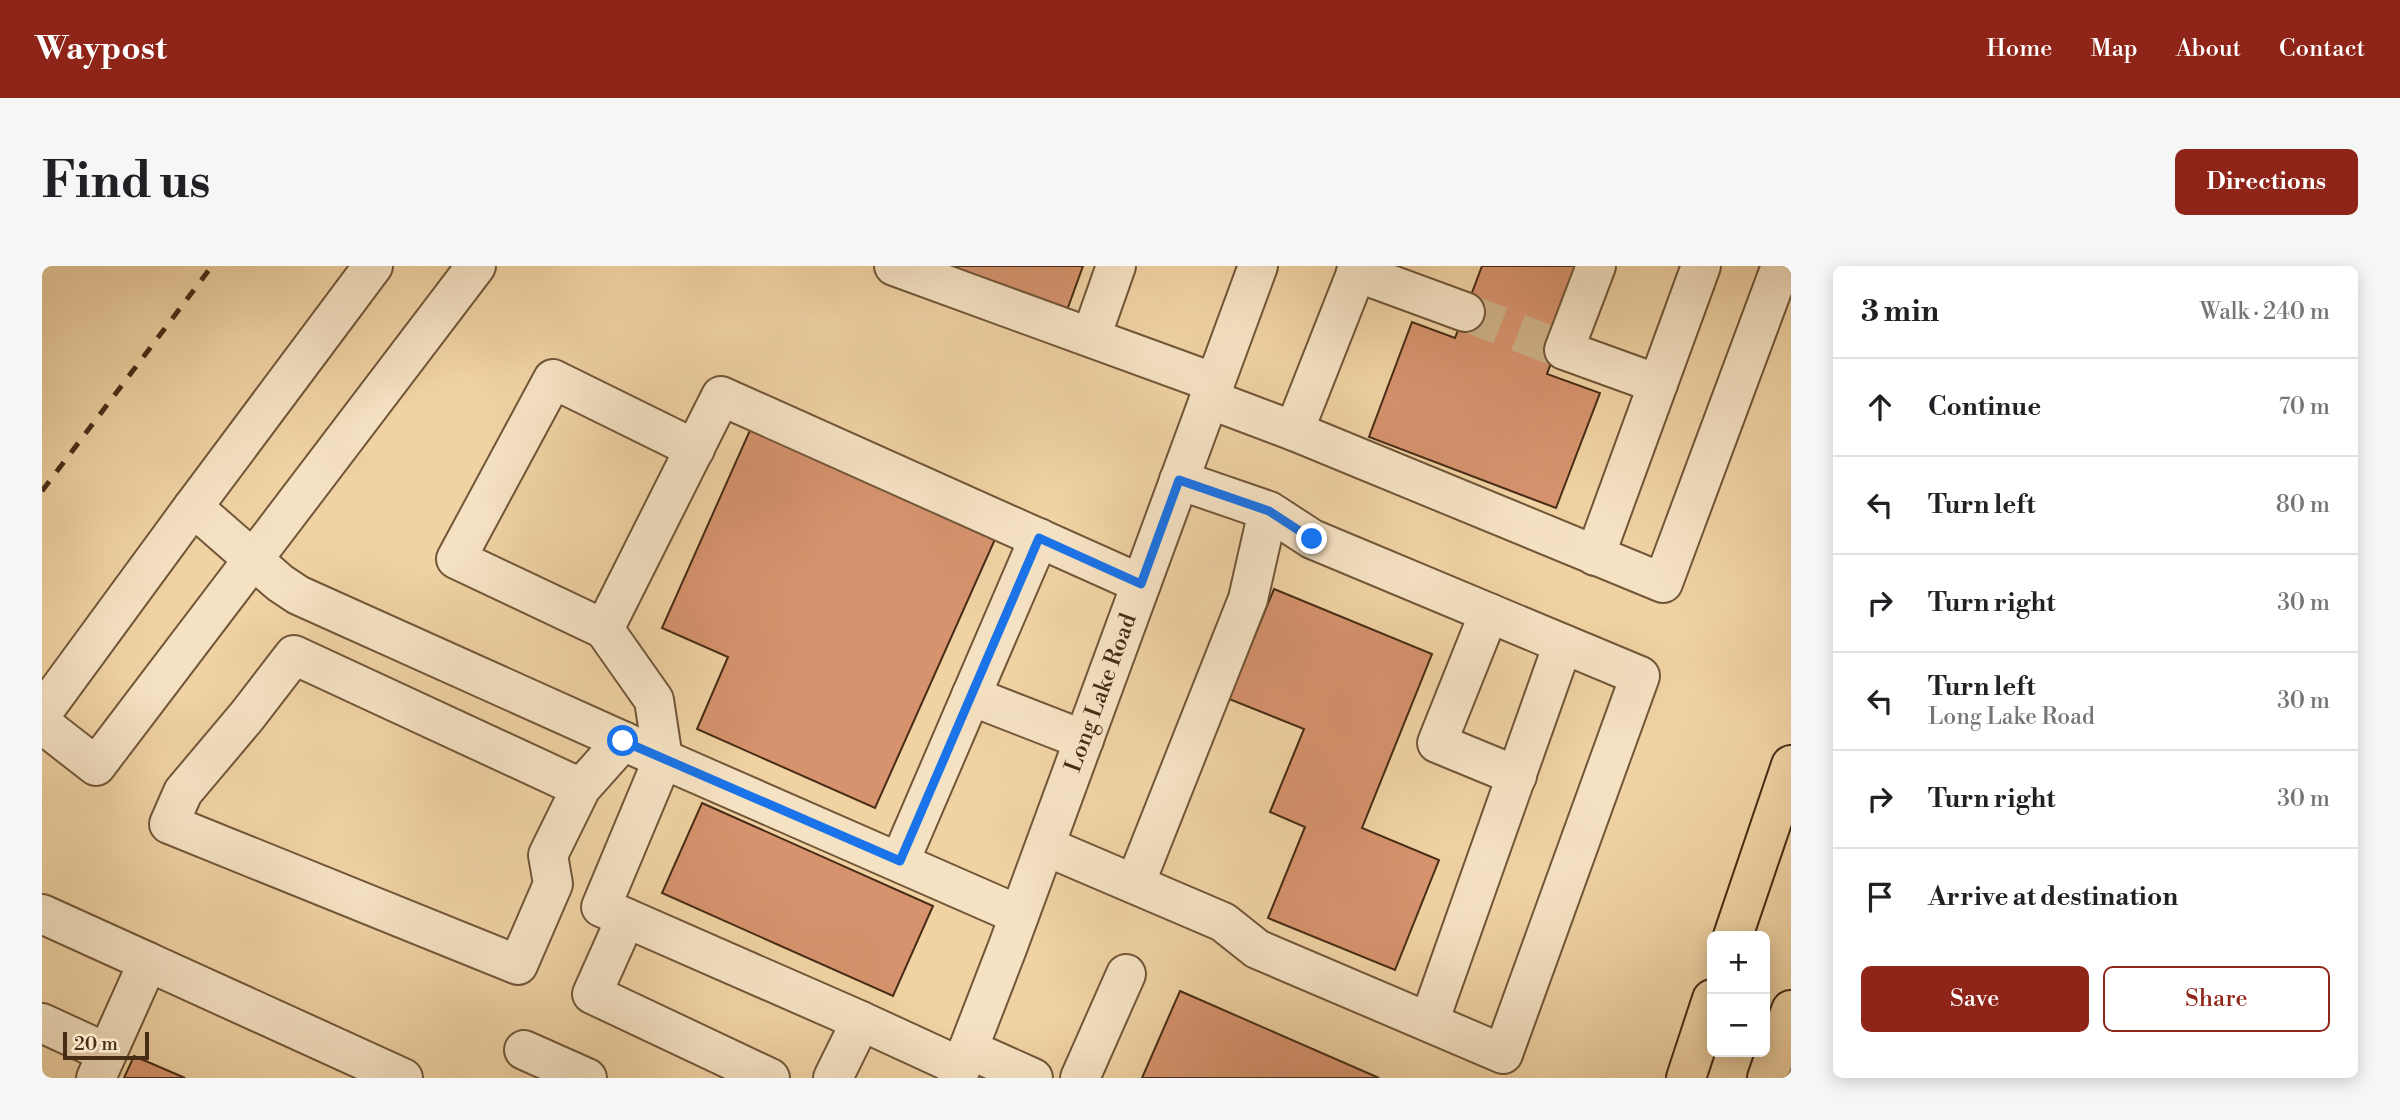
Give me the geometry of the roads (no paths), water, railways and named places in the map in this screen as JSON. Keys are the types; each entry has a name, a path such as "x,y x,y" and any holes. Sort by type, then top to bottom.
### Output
{"highway":[{"path":"1735,931 1791,765"},
{"path":"1767,1078 1791,1010"},
{"path":"1686,1078 1707,1014"}],"street":[{"path":"42,713 373,266"},
{"path":"42,724 96,766 476,266"},
{"path":"894,266 1091,337 1294,431 1663,583 1782,266"},
{"path":"1091,337 1116,266"},
{"name":"Long Lake Road","path":"962,1065 1258,266"},
{"path":"1596,266 1560,348 1658,384"},
{"path":"1595,555 1701,266"},
{"path":"1294,431 1357,269 1465,312"},
{"path":"695,449 553,379 456,559 604,629 654,700 663,759 601,907 962,1065 1034,1078"},
{"path":"604,629 722,396 1141,584"},
{"path":"1045,846 1223,922 1256,949 1503,1054 1640,676 1312,539 1268,511 1179,480"},
{"path":"193,507 252,560 298,595 1019,915"},
{"path":"1135,884 1248,599 1268,511"},
{"path":"900,861 1039,538"},
{"path":"1489,613 1437,743 1517,776"},
{"path":"1429,1022 1563,644"},
{"path":"581,788 294,655 183,792 169,824 518,965 553,884 548,855 581,788 623,741"},
{"path":"971,695 1084,740"},
{"path":"42,914 403,1078"},
{"path":"625,918 592,994 770,1078"},
{"path":"42,1023 102,1065 148,961"},
{"path":"1080,1078 1126,974"},
{"path":"833,1078 860,1021"},
{"path":"524,1050 587,1078"}],"tunnel":[{"path":"1465,312 1556,347"}],"railway":[{"path":"42,491 212,266"}]}
